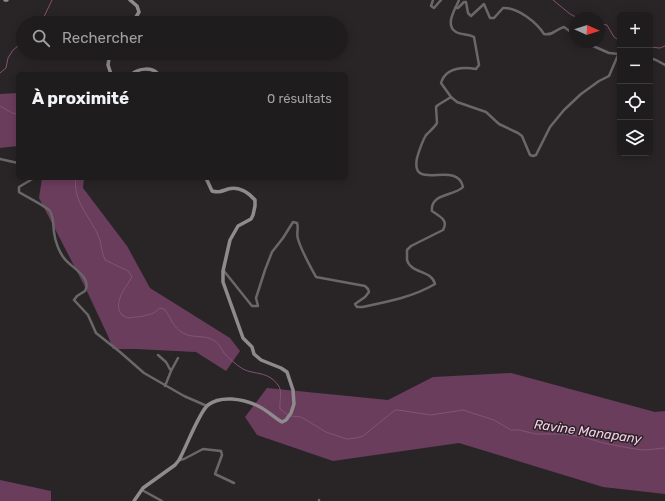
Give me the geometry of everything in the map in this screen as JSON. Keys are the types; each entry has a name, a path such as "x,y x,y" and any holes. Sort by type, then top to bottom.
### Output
{"main road":[{"path":"130,0 137,6 139,12 137,16"},
{"path":"109,60 108,65 110,72"},
{"path":"135,72 145,69 156,72"},
{"path":"134,501 141,490 175,465 179,460 207,406 218,400 239,400 258,406 282,422 286,420 291,413 294,404 294,395 287,372 258,358 254,354 252,347 243,338 235,312 224,286 223,271 233,233 238,226 251,219 255,203 252,197 238,189 228,189 220,192 212,191 207,180"}],"street":[{"path":"433,0 431,6 434,8 441,0"},
{"path":"459,0 450,22 451,28 455,32 474,37 478,65 476,69 459,68 447,73 442,80 442,83 451,97 462,105 486,112 499,124 518,132 522,136 530,155 535,156 550,127 564,110 581,94 609,76 617,57"},
{"path":"455,8 458,8 466,2 468,13 471,16 484,4 490,18 494,18 503,8 507,8 518,12 535,22 544,34 552,34 558,29 564,27 569,31"},
{"path":"598,48 609,53 617,54"},
{"path":"653,59 665,65"},
{"path":"223,271 252,306 258,306 256,298 272,252 293,222 297,223 297,238 316,276 365,286 368,289 369,292 365,297 355,304 357,307 362,308 405,297 426,290 435,284 434,280 430,276 412,267 407,260 407,250 411,246 443,230 446,226 446,222 432,211 433,203 444,195 460,190 463,187 462,182 457,177 448,174 424,176 419,173 416,167 420,147 426,135 437,124 436,107 438,104 451,97"},
{"path":"0,159 16,163"},
{"path":"30,180 18,187 19,192 50,211 54,221 55,238 62,256 67,263 80,272 86,283 87,289 74,300 88,315 96,334 144,373 165,386 207,406"},
{"path":"158,355 166,362 171,371"},
{"path":"165,386 178,358"},
{"path":"179,460 204,449 221,451 222,455 215,474 234,483"},
{"path":"141,490 162,501"}],"shaded area":[{"path":"16,93 16,146 0,148 0,94"},
{"path":"42,180 84,180 83,188 127,246 150,288 230,338 240,351 226,371 196,352 113,349 85,287 39,198"},
{"path":"511,373 655,412 665,411 665,494 603,487 459,443 333,461 257,435 245,417 267,388 388,400 433,377"},
{"path":"0,480 51,491 51,501 0,501"}],"waterway":[{"path":"44,16 52,0"},
{"path":"553,0 569,13"},
{"path":"605,25 607,25 614,37 617,39"},
{"path":"653,47 660,48 665,46"},
{"path":"0,73 6,68 8,58 16,48"},
{"name":"Ravine Manapany","path":"0,106 16,114"},
{"name":"Ravine Manapany","path":"76,180 75,186 79,201 95,228 105,260 128,271 132,277 119,300 118,305 122,315 128,318 144,316 154,313 160,308 164,309 174,325 180,331 187,335 211,339 220,346 224,353 243,369 270,377 278,385 281,393 280,409 288,415"},
{"name":"Ravine Manapany","path":"291,416 301,417 326,432 347,439 363,436 395,410 431,415 463,410 494,420 511,430 519,430 536,434 562,434 584,437 603,443 635,449 645,450 665,448"}]}
